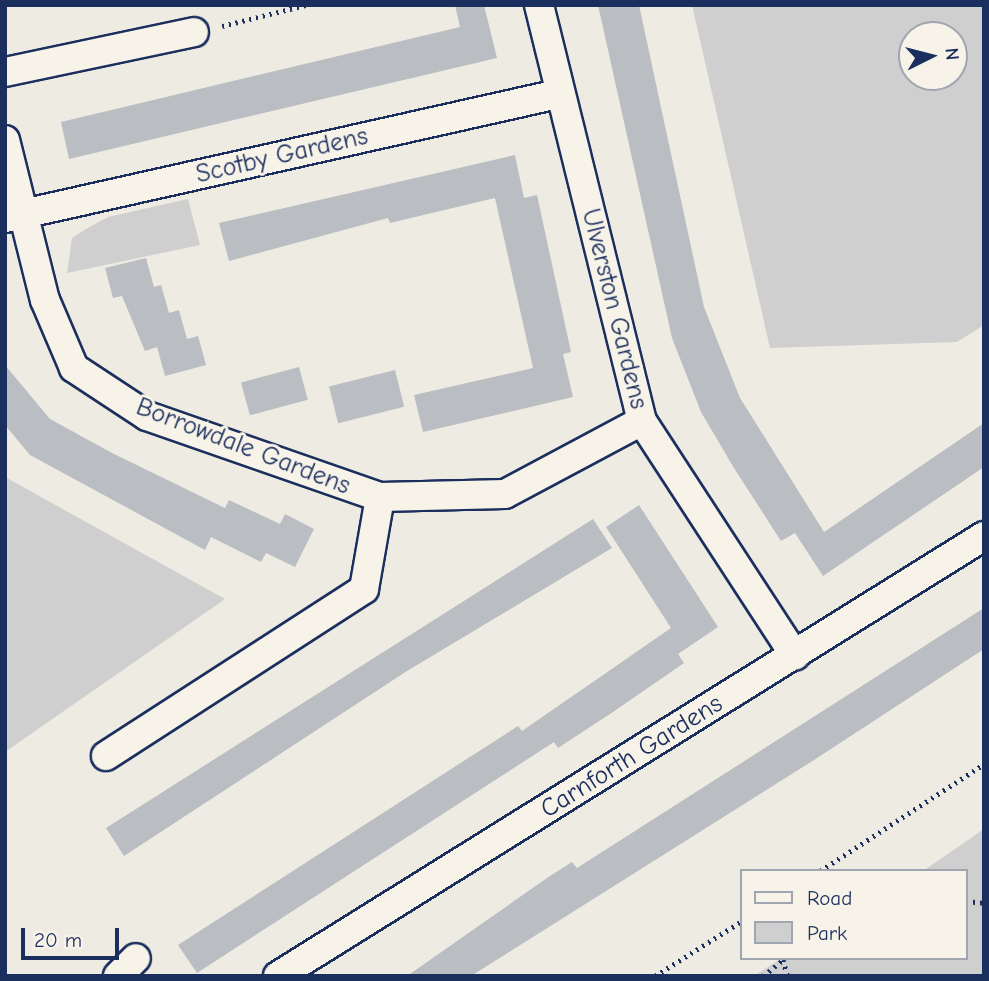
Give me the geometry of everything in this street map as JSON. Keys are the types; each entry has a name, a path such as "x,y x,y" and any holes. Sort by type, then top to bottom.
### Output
{"street":[{"name":"Ulverston Gardens","path":"539,5 558,94 642,421 795,656"},
{"path":"5,72 194,32"},
{"name":"Scotby Gardens","path":"14,216 558,94"},
{"name":"Borrowdale Gardens","path":"5,140 14,216 74,368 147,416 380,497 505,494 642,421"},
{"path":"106,756 364,589 380,497"},
{"name":"Carnforth Gardens","path":"278,976 984,537"}],"path":[{"path":"194,32 306,5"},
{"path":"823,869 984,764"},
{"path":"655,976 740,922"},
{"path":"763,976 782,960"}],"green space":[{"path":"692,5 984,5 984,325 957,342 770,348"},
{"path":"188,199 200,245 67,273 72,238 86,229 108,217"},
{"path":"5,477 225,599 5,752"},
{"path":"984,829 984,976 754,976 779,960 968,960 968,869 926,869"}],"building":[{"path":"455,5 484,5 497,58 69,159 61,122 460,27"},
{"path":"598,5 639,5 704,307 740,398 824,532 984,423 984,467 823,576 795,533 781,541 701,412 672,338"},
{"path":"515,155 524,198 537,195 571,352 563,354 573,397 423,432 414,395 533,368 495,198 390,223 388,218 229,261 219,223"},
{"path":"146,258 154,287 161,285 169,313 179,310 187,339 198,336 206,365 165,376 157,347 145,351 122,296 113,298 105,268"},
{"path":"5,365 50,419 112,453 225,508 229,500 280,524 285,514 314,529 295,567 266,553 261,562 211,537 205,550 30,455 5,425"},
{"path":"299,367 308,400 250,415 241,383"},
{"path":"395,370 404,407 338,423 329,386"},
{"path":"639,505 718,627 678,654 684,663 558,748 554,742 197,973 178,945 518,726 522,731 671,628 606,527"},
{"path":"593,519 612,548 407,671 124,856 106,828"},
{"path":"984,608 984,649 814,760 471,976 407,976 572,862 577,868"}]}
